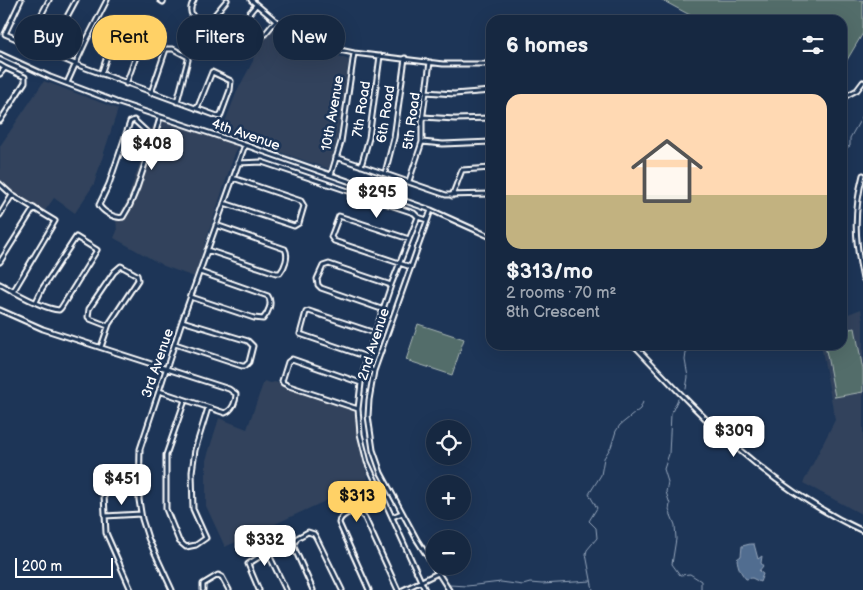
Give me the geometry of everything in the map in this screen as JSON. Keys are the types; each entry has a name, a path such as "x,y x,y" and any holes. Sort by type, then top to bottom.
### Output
{"street":[{"path":"15,39 5,34 21,0"},
{"path":"41,15 49,0"},
{"path":"68,15 76,0"},
{"path":"67,83 107,0"},
{"path":"160,0 163,2 164,0"},
{"path":"194,0 190,10 191,15 207,24 227,0"},
{"path":"251,0 273,19"},
{"path":"256,5 234,32 235,42 248,45 255,44 273,24"},
{"path":"101,74 115,38 121,28 126,24 131,25 144,34 126,84"},
{"path":"151,92 166,49 173,49 188,57 177,102"},
{"path":"345,51 354,54 430,62 486,64"},
{"name":"4th Avenue","path":"0,54 28,68 160,117 431,210 486,235"},
{"name":"10th Avenue","path":"330,175 340,142 354,54"},
{"name":"7th Road","path":"361,166 368,138 380,56"},
{"name":"6th Road","path":"385,173 394,138 405,58"},
{"path":"66,60 220,118 232,83 212,72 197,109"},
{"name":"5th Road","path":"409,182 422,142 430,62"},
{"path":"0,65 18,73 26,80 0,121"},
{"path":"0,74 5,68"},
{"path":"847,95 857,90 863,82"},
{"path":"426,92 454,94 486,91"},
{"path":"155,134 148,133 134,120 130,122 111,180 99,205 116,218 123,216 130,205 155,134 160,117"},
{"path":"423,117 486,118"},
{"path":"422,142 443,144 486,142"},
{"name":"3rd Avenue","path":"172,590 148,538 141,514 140,449 182,321 245,145"},
{"path":"336,157 452,196 486,194"},
{"path":"238,163 262,162 404,210 427,220"},
{"path":"452,196 462,170 486,168"},
{"path":"863,175 858,195 855,223 858,255 863,279"},
{"path":"224,203 294,226 299,223 301,218 304,206 301,201 233,178"},
{"path":"0,184 12,194 55,221 13,292"},
{"path":"0,215 12,194"},
{"path":"0,262 34,208"},
{"name":"2nd Avenue","path":"426,553 381,473 373,450 368,416 374,371 431,210"},
{"path":"409,239 339,216 332,237 332,239 410,267"},
{"path":"418,217 391,285 367,357 361,382 358,409 360,434 367,462 425,590"},
{"path":"207,250 276,273 280,273 285,264 287,253 284,248 216,225"},
{"path":"0,284 36,302 54,309 61,308 97,250 76,237 42,289 36,302"},
{"path":"384,310 321,288 318,285 317,279 323,266 329,264 391,285"},
{"path":"101,347 108,326 138,280 137,275 121,266 114,272 89,309 88,317 90,319 108,326"},
{"path":"191,297 254,318 263,319 268,312 270,303 268,296 200,272"},
{"path":"0,310 44,329 229,389 236,394 232,408 229,411 222,412 159,391"},
{"path":"367,357 300,334 299,331 306,312 309,311 376,333"},
{"path":"175,344 242,366 249,362 253,346 248,341 182,321"},
{"path":"639,350 704,418 757,466 811,504 863,531"},
{"path":"358,409 289,386 282,381 288,362 292,359 361,382"},
{"path":"365,368 374,371"},
{"path":"185,400 166,455 166,509 179,541 186,547 202,542 206,538 193,509 192,480 195,450 208,408"},
{"path":"103,476 104,525 108,540 131,590"},
{"path":"369,590 339,523 342,517 354,511 359,512 365,518 398,590"},
{"path":"392,517 402,513"},
{"path":"105,516 141,514"},
{"path":"313,590 293,545 297,538 308,532 316,537 342,590"},
{"path":"259,590 248,564 264,554 270,557 286,590"},
{"path":"203,590 202,584 218,575 222,577 229,590"},
{"path":"403,590 434,575"},
{"name":"2nd Avenue","path":"439,575 449,590"}],"shaded area":[{"path":"273,29 273,60 345,60 345,58 349,60 337,141 329,169 221,132 237,91 253,60 263,60 263,42"},
{"path":"44,81 118,109 94,184 75,213 54,198 44,212 0,183 0,146"},
{"path":"164,120 238,144 194,277 164,266 114,238 117,231 116,219 126,203 153,125 162,123"},
{"path":"861,309 863,321 863,515 803,483 835,420 822,350 847,350 847,314"},
{"path":"264,381 275,382 354,409 358,441 369,481 225,547 206,506 206,460 219,418 247,429"},
{"path":"754,544 758,559 762,556 761,563 763,566 759,571 763,574 760,582 752,578 746,579 738,565 737,559 741,556 742,546"}],"green space":[{"path":"662,0 863,0 863,33 847,60 847,15 690,15"},
{"path":"418,324 464,339 452,375 406,360"},
{"path":"855,328 863,370 863,392 835,397 826,350 847,350 847,329"}],"waterway":[{"path":"847,148 850,146 850,138 863,115"},
{"path":"686,389 688,377 685,360 686,353 689,350"},
{"path":"678,399 671,414 669,454 664,469 668,482 666,492 670,504 669,510 675,525 676,539 672,564 680,575 690,574 701,581 701,590"},
{"path":"593,590 586,554 597,538 596,528 589,521 597,508 589,494 601,475 604,458 611,447 616,431 620,425 640,409 643,402"},
{"path":"449,585 467,586 501,582 523,585 530,583 591,581"}]}
